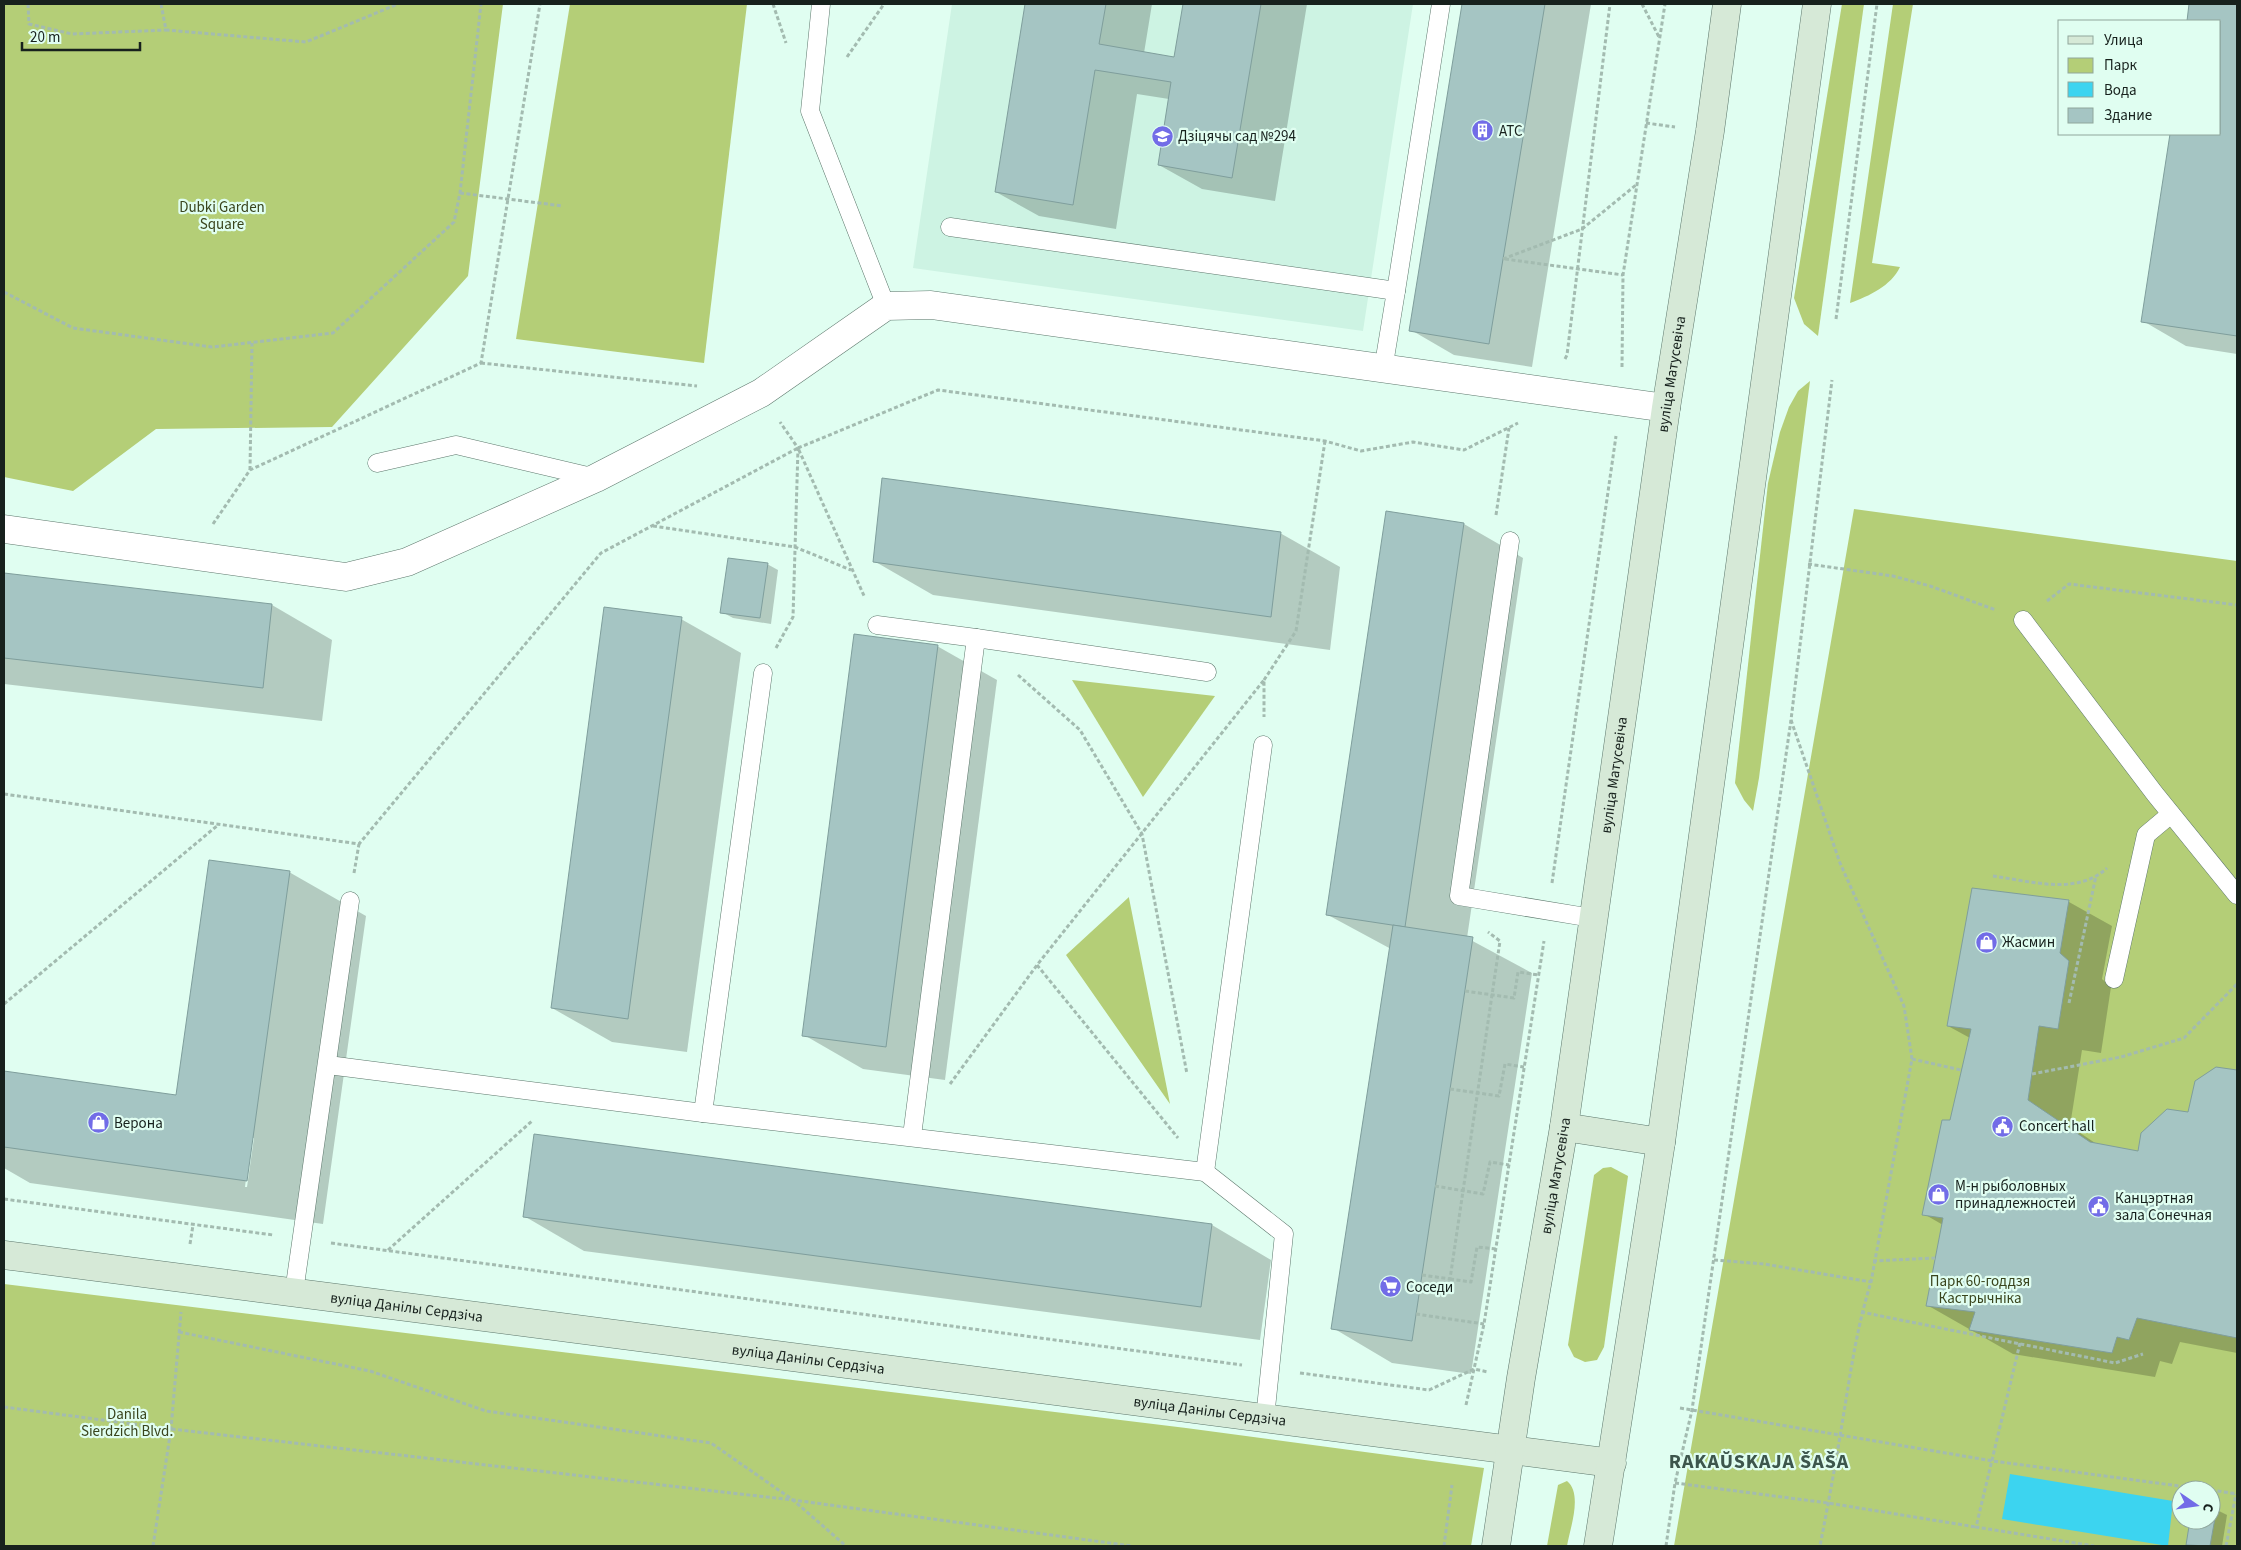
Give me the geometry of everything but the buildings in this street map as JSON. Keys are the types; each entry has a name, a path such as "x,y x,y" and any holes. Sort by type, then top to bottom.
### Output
{"main road":[{"name":"вуліца Матусевіча","path":"1496,1546 1510,1449 1564,1127 1592,918 1666,408 1710,131 1727,4"},
{"path":"1598,1546 1661,1142 1817,4"},
{"path":"1564,1127 1661,1142"},
{"name":"вуліца Данілы Сердзіча","path":"4,1255 1612,1463"}],"street":[{"path":"4,529 346,577 407,562 596,478 761,393 886,306 931,305 1383,370 1666,408"}],"lane":[{"path":"822,4 810,111 886,306"},
{"path":"1383,370 1441,4"},
{"path":"950,228 1396,291"},
{"path":"377,463 456,445 596,478"},
{"path":"1510,541 1458,896 1592,918"},
{"path":"2023,620 2171,814 2237,895"},
{"path":"877,625 1207,672"},
{"path":"912,1136 976,638"},
{"path":"703,1113 763,673"},
{"path":"1205,1172 1263,745"},
{"path":"2114,979 2146,835 2171,814"},
{"path":"294,1292 350,901"},
{"path":"328,1065 703,1113 912,1136 1205,1172 1284,1234 1265,1418"}],"path":[{"path":"28,4 29,24 72,34 166,30 306,42 398,4"},
{"path":"161,4 166,30"},
{"path":"4,292 73,328 212,347 333,333 454,222 460,193 481,4"},
{"path":"481,362 540,4"},
{"path":"4,794 359,844 601,553 798,448 938,390 1325,441 1361,451 1413,442 1464,450 1535,414 1567,355 1610,4"},
{"path":"1642,4 1659,38"},
{"path":"1466,1404 1484,1324 1539,975 1621,403 1623,275 1664,4"},
{"path":"1836,319 1877,4"},
{"path":"1623,275 1503,259 1582,229 1637,185"},
{"path":"460,193 508,201 563,206"},
{"path":"250,470 252,343"},
{"path":"192,555 250,470 481,362 703,387"},
{"path":"1666,1546 1675,1484 1692,1410 1791,720 1808,564 1832,380"},
{"path":"946,1090 1037,965 1264,680 1296,631 1325,441"},
{"path":"763,673 793,617 798,448"},
{"path":"798,448 877,625"},
{"path":"653,526 795,547 852,570"},
{"path":"1808,564 1893,576 1930,586 2023,620 2069,584 2237,605"},
{"path":"976,638 1080,730 1142,834 1187,1075"},
{"path":"1263,745 1264,680"},
{"path":"1791,720 1840,863 1904,1006 1912,1059 1870,1282 1848,1379 1820,1546"},
{"path":"4,1004 218,824"},
{"path":"1993,876 2070,886 2096,875 2108,867"},
{"path":"2069,1003 2096,875"},
{"path":"1037,965 1205,1172"},
{"path":"1465,991 1514,998 1518,972 1539,975"},
{"path":"2032,1074 2121,1057 2184,1038 2237,984"},
{"path":"1912,1059 1961,1070"},
{"path":"1450,1089 1499,1096 1504,1064 1524,1067"},
{"path":"387,1250 562,1094"},
{"path":"1435,1186 1483,1194 1490,1162 1509,1165"},
{"path":"4,1199 1429,1390 1474,1369 1488,1372"},
{"path":"153,1546 171,1429 184,1278 193,1224"},
{"path":"1450,1280 1471,1282 1477,1247 1496,1249"},
{"path":"1873,1261 1935,1258"},
{"path":"1714,1260 1764,1264 1870,1282"},
{"path":"1862,1312 2115,1363 2143,1354"},
{"path":"1416,1314 1484,1324"},
{"path":"179,1332 370,1371 486,1411 711,1442 793,1500 846,1546"},
{"path":"1976,1528 2020,1343"},
{"path":"4,1407 171,1429 793,1500 1132,1546"},
{"path":"1680,1408 1993,1461 2171,1485"},
{"path":"1675,1484 1828,1503 2094,1546"},
{"path":"1444,1546 1452,1485"},
{"path":"2221,1492 2236,1494 2226,1546"}],"shaded area":[{"name":"Дзіцячы сад №294","path":"952,4 1413,4 1363,331 913,268"}],"green space":[{"name":"Dubki Garden Square","path":"4,4 503,4 468,276 332,427 156,429 73,491 4,477"},
{"path":"570,4 747,4 704,363 516,339"},
{"path":"1842,4 1864,4 1818,336 1804,324 1794,298"},
{"path":"1893,4 1913,4 1872,263 1900,267 1885,285 1872,294 1850,303"},
{"path":"1810,381 1759,778 1753,811 1744,800 1735,783 1768,483 1780,432 1789,407 1798,391"},
{"name":"Парк 60-годдзя Кастрычніка","path":"1854,509 2237,561 2237,1546 1674,1546"},
{"path":"1072,680 1215,696 1143,797"},
{"path":"1129,898 1170,1104 1066,955"},
{"path":"1611,1167 1628,1176 1604,1347 1597,1360 1585,1362 1574,1357 1568,1345 1594,1175 1603,1168"},
{"name":"Danila Sierdzich Blvd.","path":"4,1284 1186,1428 1484,1468 1471,1546 4,1546"},
{"path":"1567,1481 1572,1487 1575,1503 1567,1546 1547,1546 1558,1485"}],"water":[{"path":"2010,1474 2171,1501 2168,1546 2002,1519"}],"place":[{"name":"АТС","path":"1483,131"},
{"name":"Дзіцячы сад №294","path":"1162,136"},
{"name":"Жасмин","path":"1986,942"},
{"name":"Верона","path":"98,1123"},
{"name":"Concert hall","path":"2003,1126"},
{"name":"М-н рыболовных принадлежностей","path":"1939,1195"},
{"name":"Канцэртная зала Сонечная","path":"2099,1207"},
{"name":"Соседи","path":"1390,1287"}],"district":[{"name":"RAKAŬSKAJA ŠAŠA","path":"1759,1462"}]}
